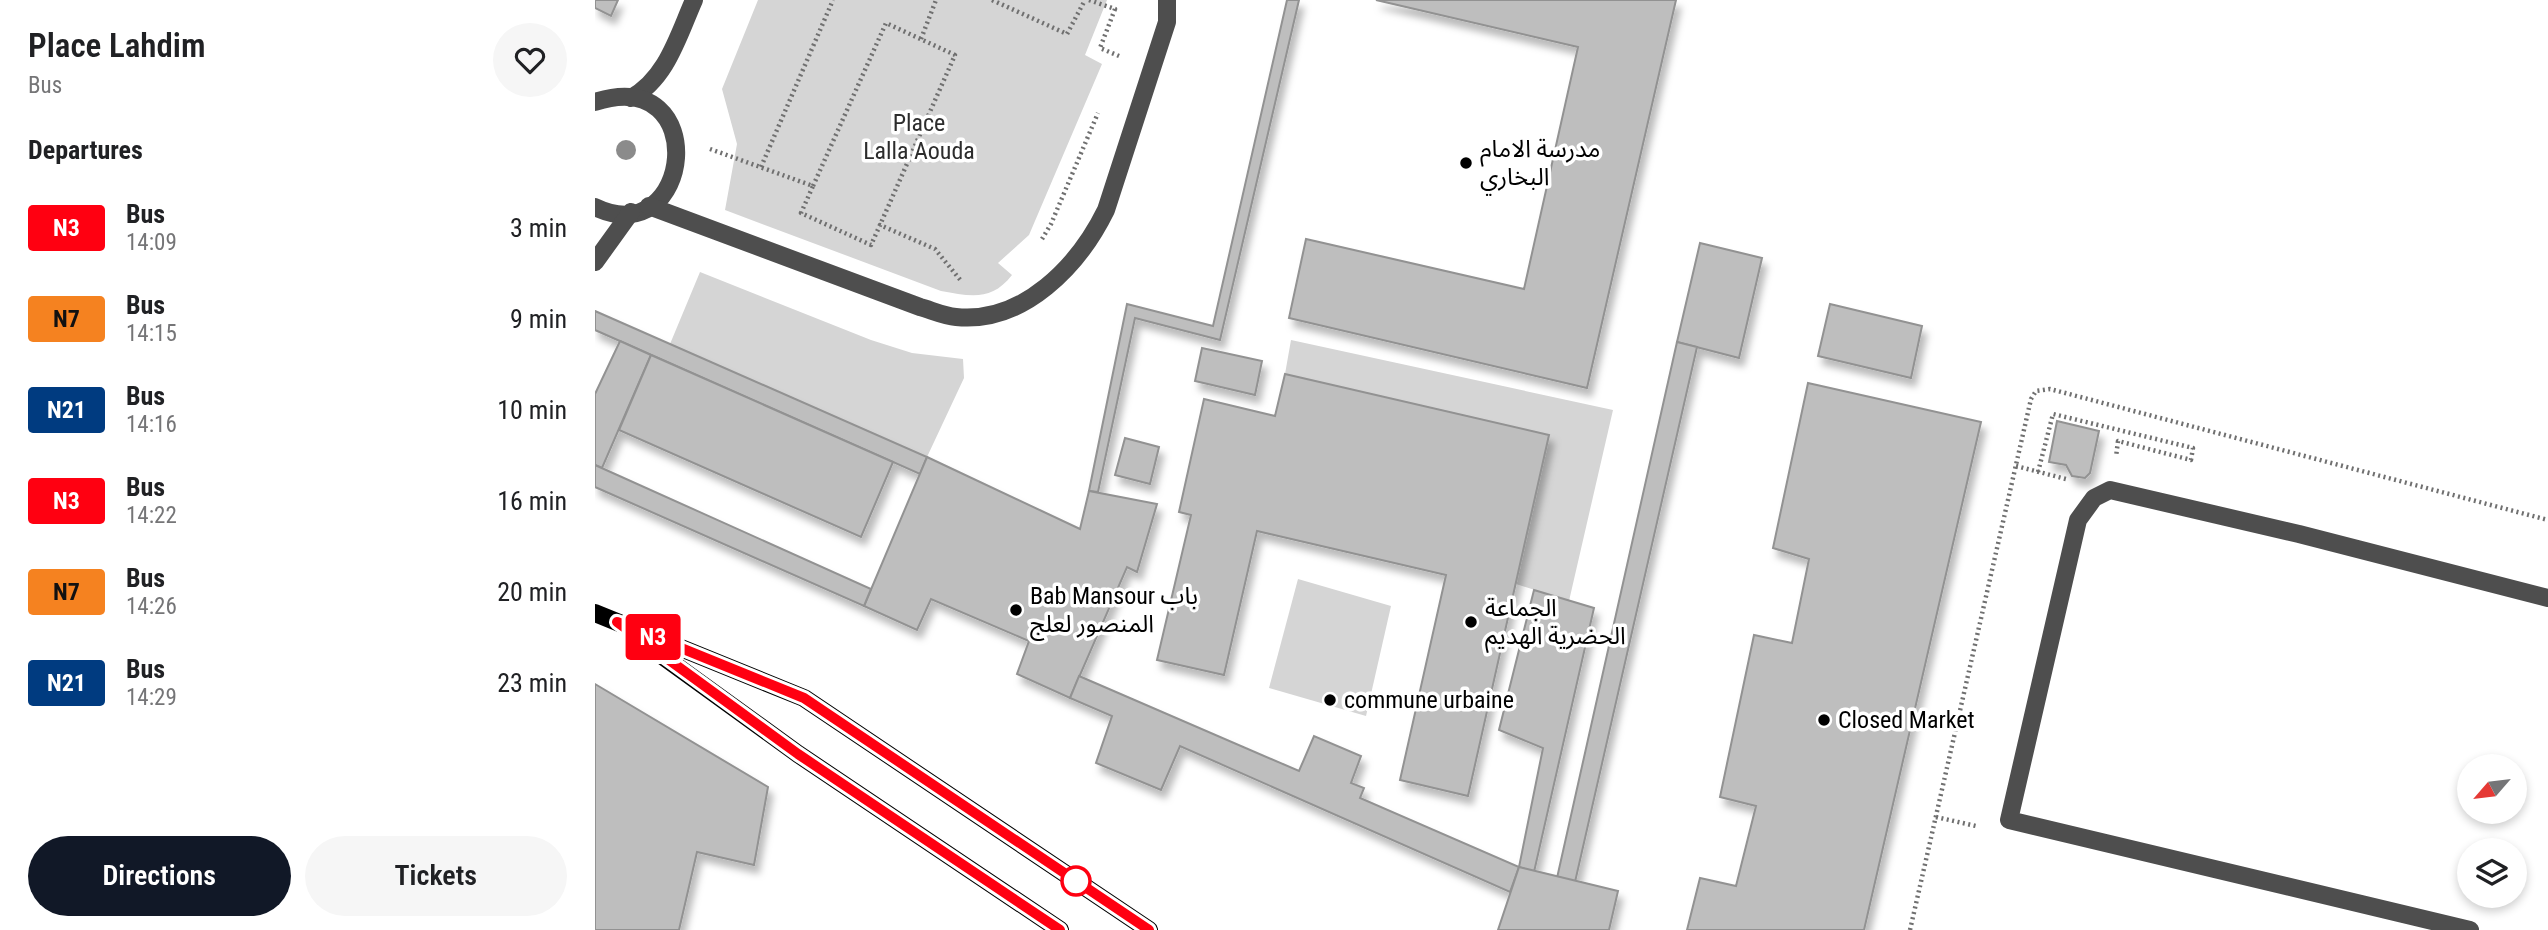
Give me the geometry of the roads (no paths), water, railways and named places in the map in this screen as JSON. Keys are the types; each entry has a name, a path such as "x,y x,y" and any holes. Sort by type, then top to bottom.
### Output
{"main road":[{"path":"595,613 804,698 1149,930"},
{"path":"617,622 798,754 1060,930"}],"street":[{"path":"631,98 648,89 662,71 694,0"},
{"path":"649,206 919,307 956,317 988,315 1018,305 1069,268 1092,238 1106,210 1167,22 1167,0"},
{"path":"595,88 603,100 631,98 648,104 663,115 673,130 678,148 672,181 662,196 649,206 631,212 616,213 595,207"},
{"path":"595,262 631,212"},
{"path":"2470,930 2008,820 2078,520 2102,494 2299,534 2548,598"}],"place":[{"name":"مدرسة الامام البخاري","path":"1466,163"},
{"name":"Bab Mansour باب المنصور لعلج","path":"1016,610"},
{"name":"الجماعة الحضرية الهديم","path":"1471,622"},
{"name":"commune urbaine","path":"1330,700"},
{"name":"Closed Market","path":"1824,720"}],"park label":[{"name":"Place Lalla Aouda","path":"919,137"}]}
